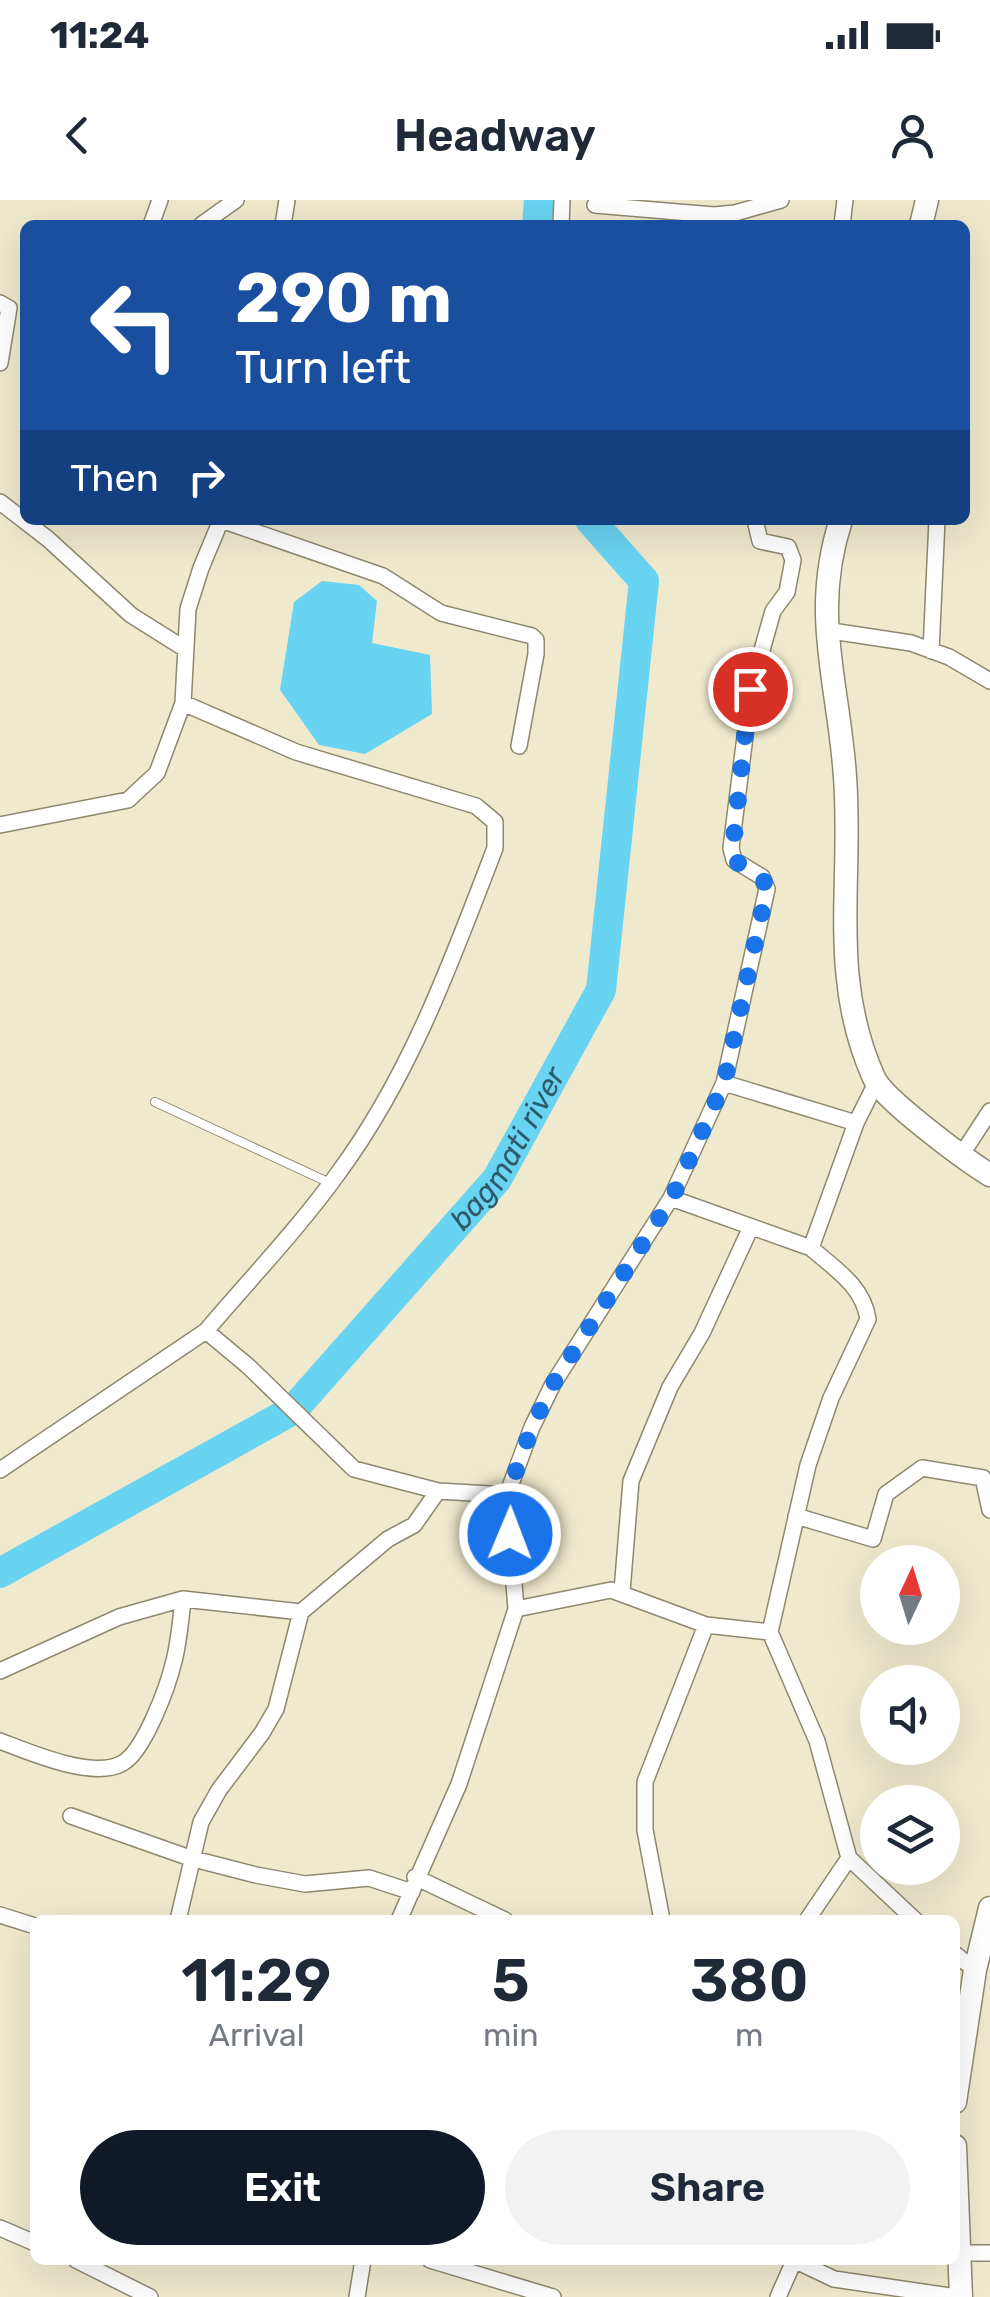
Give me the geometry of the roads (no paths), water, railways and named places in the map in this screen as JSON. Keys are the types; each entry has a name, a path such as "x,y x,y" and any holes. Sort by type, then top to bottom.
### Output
{"street":[{"path":"208,220 236,200"},
{"path":"596,205 688,215 780,200"},
{"path":"0,364 12,307"},
{"path":"0,502 20,517"},
{"path":"30,525 131,615 185,648"},
{"path":"0,825 128,800 157,772 183,703 188,609 219,525"},
{"path":"235,525 383,576 440,612 532,636 536,640 536,654 519,746"},
{"path":"401,1915 459,1784 516,1609 507,1496 532,1427 553,1384 672,1198 724,1083 767,889 762,877 739,866 732,855 750,689 772,611 787,592 793,560 788,548 760,541 756,525"},
{"path":"838,525 829,555 825,630 845,774 844,968 850,1011 876,1083 960,1157 990,1175"},
{"path":"932,651 937,525"},
{"path":"825,630 911,643 990,680"},
{"path":"0,1470 206,1331 330,1183 399,1077 434,1006 495,848 495,822 476,806 296,752 183,703"},
{"path":"724,1083 856,1123"},
{"path":"812,1248 856,1123 876,1083"},
{"path":"960,1157 990,1111"},
{"path":"672,1198 812,1248 850,1282 866,1306 868,1319 822,1424 770,1632 817,1742 850,1858 910,1915"},
{"path":"622,1591 631,1482 670,1387 702,1333 752,1227"},
{"path":"206,1331 248,1366 354,1469 438,1491 507,1496"},
{"path":"796,1516 873,1539 886,1494 922,1468 983,1478 990,1510"},
{"path":"179,1915 190,1858 209,1805 276,1709 301,1612 388,1540 414,1525 438,1491"},
{"path":"516,1609 599,1590 622,1591 706,1625 770,1632"},
{"path":"0,1670 120,1617 184,1599 301,1612"},
{"path":"0,1741 74,1765 95,1768 123,1763 136,1752 147,1732 174,1662 184,1599"},
{"path":"661,1915 645,1830 645,1782 706,1625"},
{"path":"71,1816 190,1858 305,1884 369,1878 413,1884 492,1915"},
{"path":"810,1915 850,1858"},
{"path":"960,2069 975,1970 990,1908"},
{"path":"0,1914 30,1924"},
{"path":"960,1958 975,1970"},
{"path":"805,2265 834,2279 959,2297 960,2222"},
{"path":"0,2228 30,2241"},
{"path":"962,2252 990,2253"},
{"path":"357,2297 362,2265"},
{"path":"447,2265 553,2297"},
{"path":"778,2297 792,2265"},
{"path":"108,2268 150,2297"}],"lane":[{"path":"155,1102 330,1183"}],"water":[{"path":"322,581 359,585 377,601 372,643 430,655 432,714 365,754 319,745 280,690 294,602"}],"waterway":[{"name":"bagmati river","path":"537,220 539,200"},
{"name":"bagmati river","path":"0,1573 293,1410 497,1179 601,990 644,581 594,525"}]}
